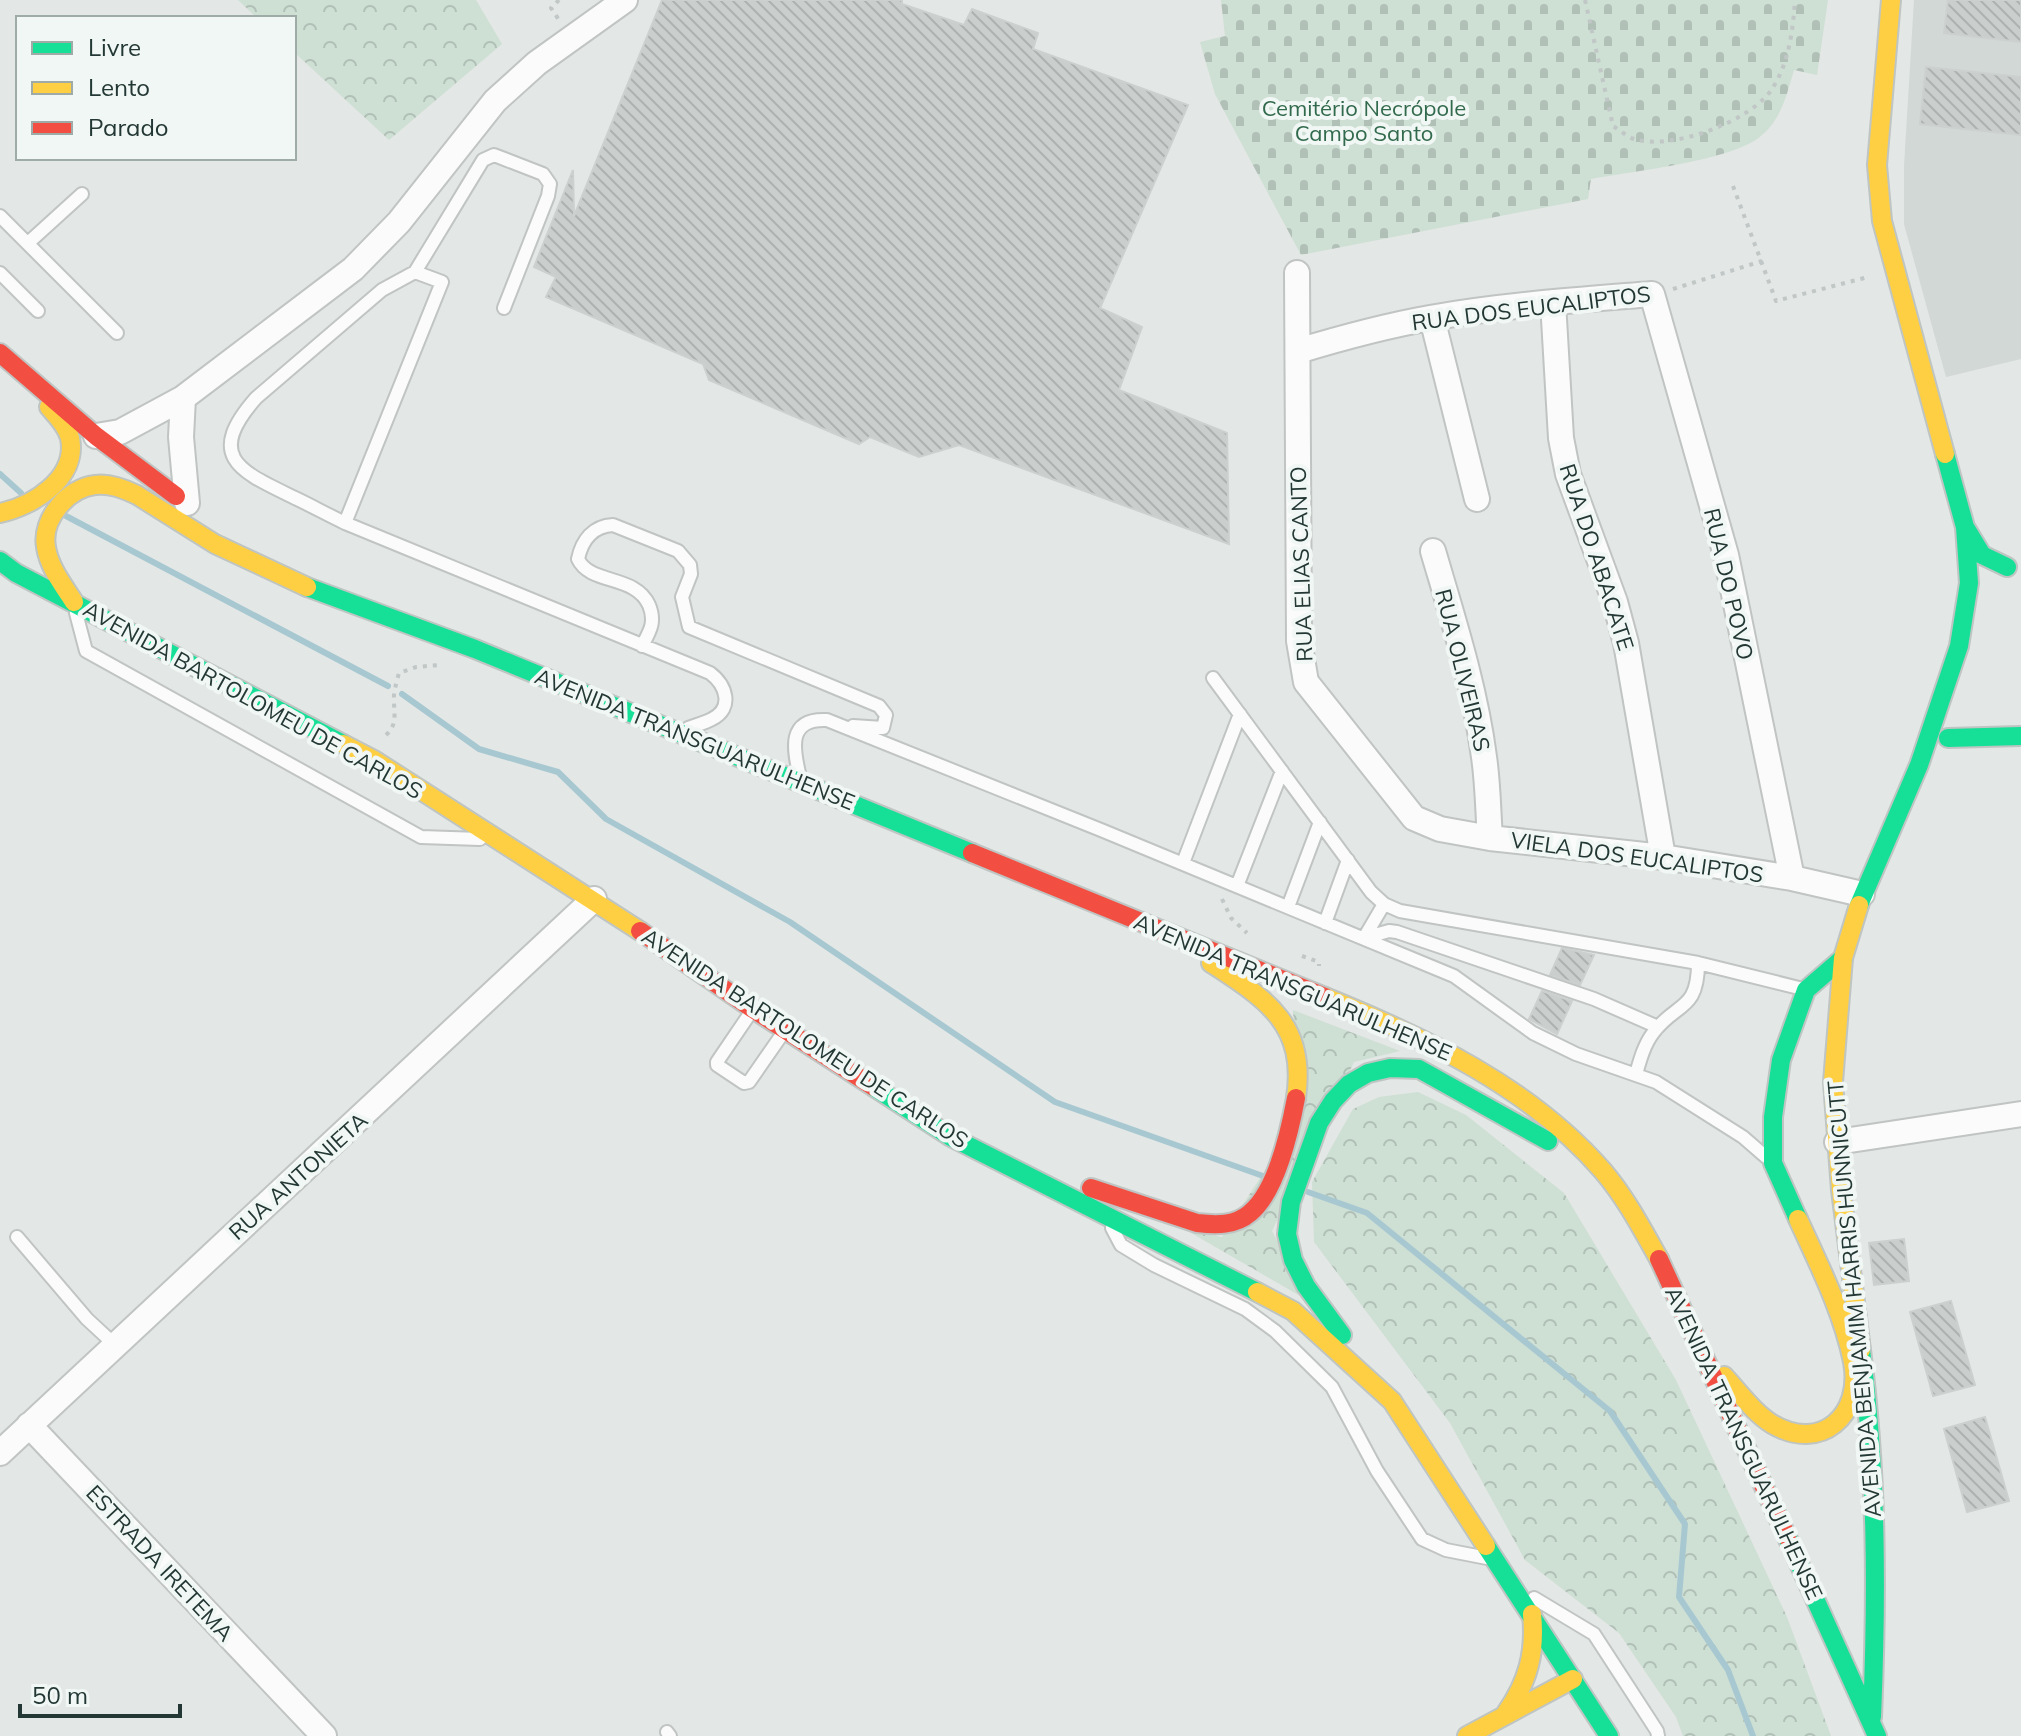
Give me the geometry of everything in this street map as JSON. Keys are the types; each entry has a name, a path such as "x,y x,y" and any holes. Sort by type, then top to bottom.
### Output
{"main road":[{"name":"AVENIDA BENJAMIM HARRIS HUNNICUTT","path":"1874,1730 1877,1605 1869,1408 1841,1190 1833,1082 1843,958 1862,894 1919,765 1939,711 1959,646 1969,583 1965,527 1882,221 1877,165 1891,0"},
{"path":"0,353 144,475 194,507"},
{"path":"0,513 28,506 62,475 70,461 70,438 65,426 25,376"},
{"path":"74,602 46,554 44,541 48,522 55,508 78,489 96,484 111,485 151,504 213,543 277,573 475,649"},
{"path":"1965,527 1982,555 2014,567"},
{"path":"0,561 16,573 74,602"},
{"path":"1969,583 2014,567"},
{"path":"350,583 475,649"},
{"name":"AVENIDA BARTOLOMEU DE CARLOS","path":"74,602 374,760 594,899 753,1009 951,1137 1293,1311 1392,1401 1609,1736"},
{"name":"AVENIDA TRANSGUARULHENSE","path":"475,649 1320,994 1451,1054 1509,1090 1561,1129 1604,1172 1640,1225 1703,1352 1874,1730"},
{"path":"1939,711 1942,732 1948,738 2021,736"},
{"name":"AVENIDA BENJAMIM HARRIS HUNNICUTT","path":"1919,765 1948,738"},
{"path":"951,1137 1184,1220 1223,1225 1240,1220 1255,1209 1273,1175 1292,1125 1298,1084 1296,1049 1283,1021 1273,1010 1214,965 1117,911"},
{"name":"AVENIDA BENJAMIM HARRIS HUNNICUTT","path":"1703,1352 1756,1412 1790,1432 1808,1434 1826,1430 1840,1422 1848,1409 1853,1392 1851,1348 1838,1308 1773,1163 1773,1117 1781,1060 1806,990 1843,958"},
{"path":"1806,990 1821,1005 1826,1019 1833,1082"},
{"path":"1392,1401 1306,1286 1293,1260 1287,1234 1291,1202 1319,1123 1333,1101 1349,1084 1368,1073 1390,1068 1419,1069 1604,1172"},
{"path":"1773,1163 1798,1184 1815,1191 1841,1190"},
{"path":"1503,1717 1522,1690 1533,1665 1532,1614"},
{"path":"1467,1736 1573,1679"}],"street":[{"path":"96,436 120,432 183,398 353,269 399,222 495,101 537,63 625,0"},
{"name":"RUA ELIAS CANTO","path":"1297,273 1299,641 1306,682 1414,818"},
{"name":"RUA DOS EUCALIPTOS","path":"1298,351 1354,334 1432,318 1553,302 1652,294"},
{"name":"RUA DO POVO","path":"1652,294 1726,555 1792,878"},
{"name":"RUA DO ABACATE","path":"1553,302 1561,438 1578,506 1615,602 1626,643 1663,857"},
{"path":"1432,318 1477,499"},
{"path":"183,398 181,437 194,507"},
{"name":"RUA OLIVEIRAS","path":"1433,551 1477,716 1485,759 1490,838"},
{"name":"VIELA DOS EUCALIPTOS","path":"1414,818 1440,829 1490,838 1663,857 1792,878 1862,894"},
{"name":"RUA ANTONIETA","path":"0,1453 594,899"},
{"path":"1837,1142 2021,1114"},
{"name":"ESTRADA IRETEMA","path":"29,1425 324,1736"}],"lane":[{"path":"504,308 550,184 543,174 494,155 483,160 415,272 382,290 256,398 240,416 234,427 232,448 239,468 272,488 345,523 719,679 725,689 723,711 713,719 677,731"},
{"path":"28,243 82,194"},
{"path":"0,216 117,333"},
{"path":"345,523 442,282 415,272"},
{"path":"0,273 38,311"},
{"path":"642,646 653,626 645,597 629,584 586,570 578,559 592,531 602,525 613,525 678,551 690,565 691,574 682,597 689,627 879,706 886,715 883,728 827,720 804,723 796,734 794,752 801,784"},
{"path":"74,602 86,651 421,837 499,840"},
{"path":"1213,678 1371,892 1384,904 1400,911 1698,963 1806,990"},
{"path":"1183,863 1240,714"},
{"path":"827,720 1454,976 1533,1033 1576,1054 1656,1082 1723,1123 1773,1163"},
{"path":"1237,886 1282,771"},
{"path":"1288,907 1320,822"},
{"path":"1325,923 1348,860"},
{"path":"1364,938 1384,904"},
{"path":"1364,938 1389,931 1397,932 1594,999 1658,1027"},
{"path":"1636,1074 1643,1053 1658,1027 1694,996 1698,963"},
{"path":"753,1009 717,1062 744,1083 749,1082 785,1030"},
{"path":"1105,1214 1121,1245 1154,1265 1245,1309 1275,1331 1332,1387 1377,1471 1422,1539 1446,1550 1495,1560"},
{"path":"17,1237 87,1319 114,1344"},
{"path":"1514,1586 1594,1634 1658,1736"}],"path":[{"path":"1585,0 1613,126 1633,139 1652,142 1674,140 1738,120 1758,105 1773,88 1786,61 1795,0"},
{"path":"1733,186 1776,301 1894,270"},
{"name":"RUA DOS EUCALIPTOS","path":"1652,294 1721,276 1762,261"},
{"path":"374,760 394,722 394,696 399,673 416,667 447,664"},
{"path":"1221,896 1231,918 1252,941"}],"shaded area":[{"path":"1914,0 2021,0 2021,359 1946,377 1904,224 1904,166"}],"green space":[{"path":"238,0 476,0 502,44 389,140 296,54 296,16 255,16"},
{"name":"Cemitério Necrópole Campo Santo","path":"1221,0 1828,0 1817,75 1794,70 1783,105 1774,121 1762,135 1748,144 1706,158 1591,179 1588,199 1301,255 1215,94 1200,42 1225,36"},
{"path":"1293,1010 1400,1051 1354,1062 1272,1231 1309,1301 1186,1230 1222,1237 1300,1116"},
{"path":"1418,1092 1466,1115 1564,1193 1676,1380 1787,1617 1831,1736 1683,1736 1676,1717 1619,1633 1525,1560 1450,1423 1314,1242 1312,1182 1353,1109 1379,1097"}],"building":[{"path":"662,0 902,0 902,4 964,25 972,9 1038,33 1033,49 1188,105 1100,308 1142,327 1119,390 1227,433 1229,544 959,445 919,457 870,437 859,444 709,380 703,364 546,297 556,277 534,267 573,170 574,216"},
{"path":"1948,0 2021,0 2021,42 1944,33"},
{"path":"1926,67 2021,77 2021,135 1920,124"},
{"path":"1562,948 1594,955 1580,985 1550,975"},
{"path":"1542,991 1572,1001 1557,1034 1529,1019"},
{"path":"1904,1239 1909,1281 1874,1285 1869,1243"},
{"path":"1951,1301 1975,1385 1933,1396 1910,1312"},
{"path":"1985,1417 2009,1501 1967,1512 1944,1429"}],"waterway":[{"path":"0,474 21,493"},
{"path":"66,516 388,686"},
{"path":"402,694 479,749 558,772 606,819 790,922 1055,1102 1263,1176"},
{"path":"1308,1192 1367,1213 1610,1411 1685,1524 1679,1597 1728,1670 1753,1736"}],"traffic: fast":[{"path":"1859,905 1919,765 1959,646 1969,583 1965,527 1945,454"},
{"path":"1965,527 1982,555 2007,567"},
{"path":"0,561 16,573 343,744"},
{"path":"307,587 475,649 972,853"},
{"path":"1948,738 2021,736"},
{"path":"1798,1219 1773,1163 1773,1117 1781,1060 1806,990 1843,958"},
{"path":"1342,1335 1306,1286 1293,1260 1287,1234 1291,1202 1319,1123 1349,1084 1368,1073 1390,1068 1419,1069 1548,1141"},
{"path":"874,1087 951,1137 1257,1292"},
{"path":"1861,1350 1870,1442 1874,1533 1872,1717"},
{"path":"1787,1537 1877,1736"},
{"path":"1486,1546 1609,1736"}],"traffic: slow":[{"path":"1891,0 1877,165 1882,221 1945,454"},
{"path":"0,513 39,497 67,466 71,452 70,438 49,407"},
{"path":"74,602 50,562 46,547 48,526 58,507 75,492 101,485 137,495 215,544 307,587"},
{"path":"343,744 374,760 640,931"},
{"path":"1859,905 1843,958 1833,1082 1841,1190 1861,1350"},
{"path":"1211,963 1249,989 1278,1016 1295,1051 1298,1072 1296,1098"},
{"path":"1325,997 1438,1048 1510,1090 1543,1114 1603,1171 1659,1259"},
{"path":"1724,1376 1759,1414 1790,1432 1807,1434 1822,1431 1835,1424 1845,1413 1854,1381 1849,1343 1830,1289 1798,1219"},
{"path":"1257,1292 1293,1311 1392,1401 1486,1546"},
{"path":"1506,1713 1520,1690 1529,1666 1533,1641 1532,1614"},
{"path":"1467,1736 1573,1679"}],"traffic: jam":[{"path":"0,353 96,436 176,496"},
{"path":"972,853 1325,997"},
{"path":"640,931 874,1087"},
{"path":"1091,1188 1197,1223 1218,1224 1238,1220 1250,1213 1268,1190 1286,1143 1296,1098"},
{"path":"1659,1259 1787,1537"}]}
